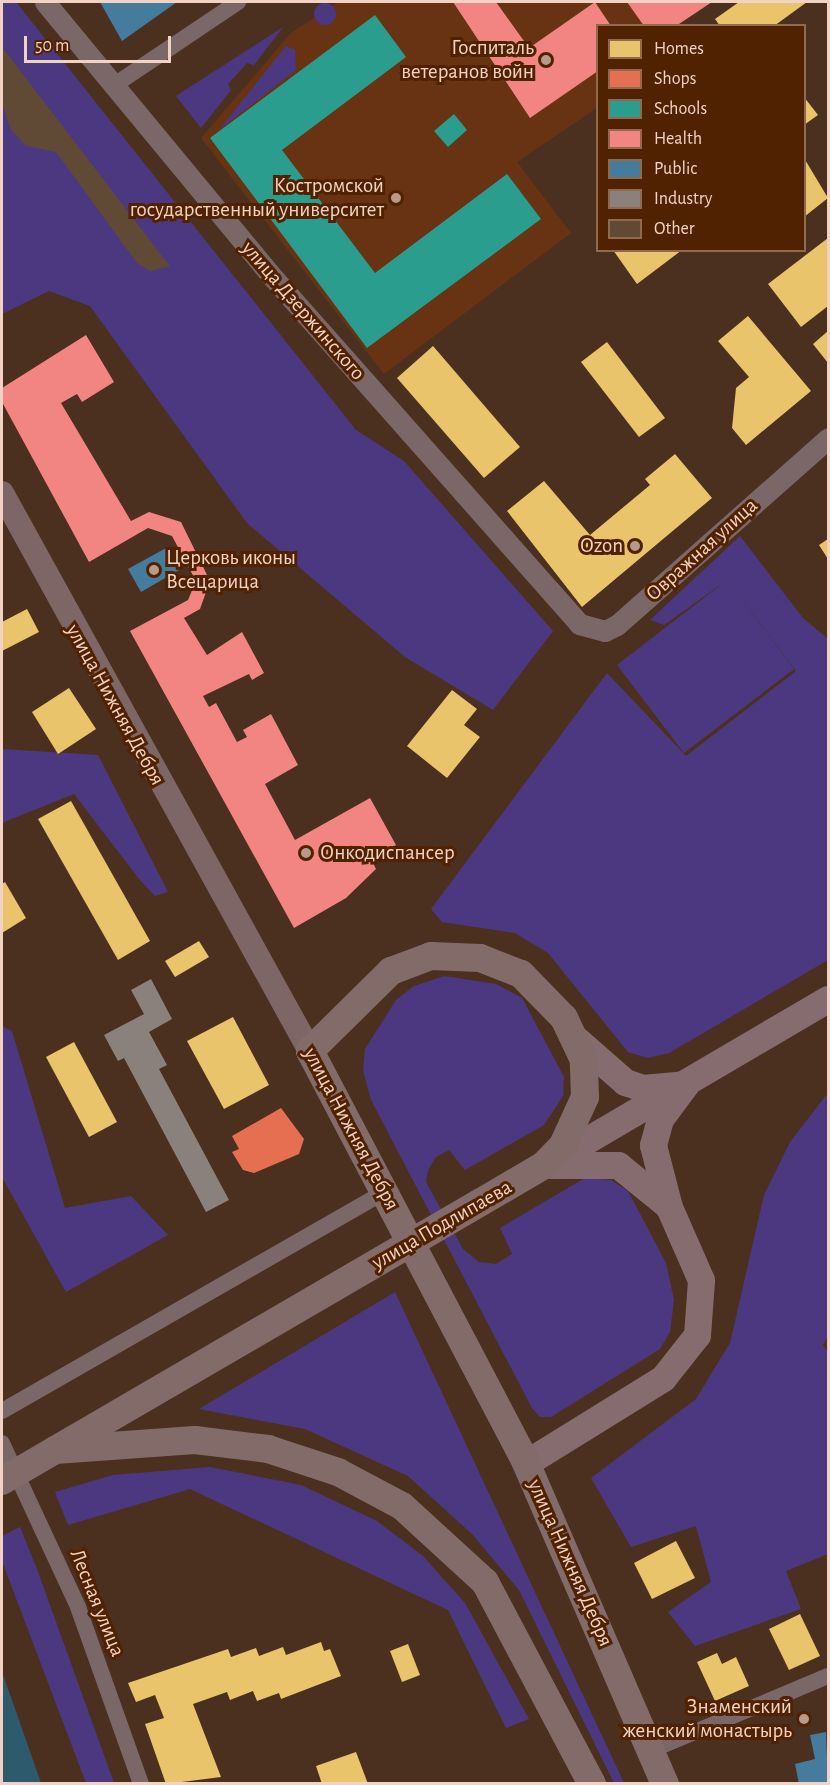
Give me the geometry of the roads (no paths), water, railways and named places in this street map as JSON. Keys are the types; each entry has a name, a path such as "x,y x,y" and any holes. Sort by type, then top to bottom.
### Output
{"highway":[{"path":"310,1050 391,971 447,955 480,958 520,974 543,991 578,1040 585,1097 562,1145 544,1166"},
{"name":"улица Нижняя Дебря","path":"310,1050 526,1463 665,1784"},
{"name":"улица Подлипаева","path":"2,1481 544,1166"},
{"path":"55,1450 195,1440 268,1449 338,1472 402,1506 484,1582 586,1771"}],"main road":[{"name":"улица Нижняя Дебря","path":"2,493 310,1050"},
{"name":"улица Подлипаева","path":"544,1166 828,999"},
{"path":"578,1040 626,1082 642,1088 686,1084"},
{"path":"526,1463 633,1400 685,1356 703,1307 701,1280 669,1207 653,1145 660,1119 686,1084"},
{"path":"544,1166 618,1165 635,1174 669,1207"}],"street":[{"name":"улица Дзержинского","path":"45,2 113,86 568,614"},
{"path":"113,86 238,2"},
{"name":"Овражная улица","path":"568,614 590,629 617,625 828,438"},
{"path":"2,1411 384,1192"},
{"name":"Лесная улица","path":"2,1443 78,1607 141,1784"},
{"path":"652,1750 828,1676"}],"water":[{"path":"2,1672 19,1720 41,1783 2,1783"}],"place":[{"name":"Госпиталь ветеранов войн","path":"546,60"},
{"name":"Костромской государственный университет","path":"396,198"},
{"name":"Ozon","path":"635,546"},
{"name":"Церковь иконы Всецарица","path":"154,570"},
{"name":"Онкодиспансер","path":"306,853"},
{"name":"Знаменский женский монастырь","path":"804,1719"}]}
